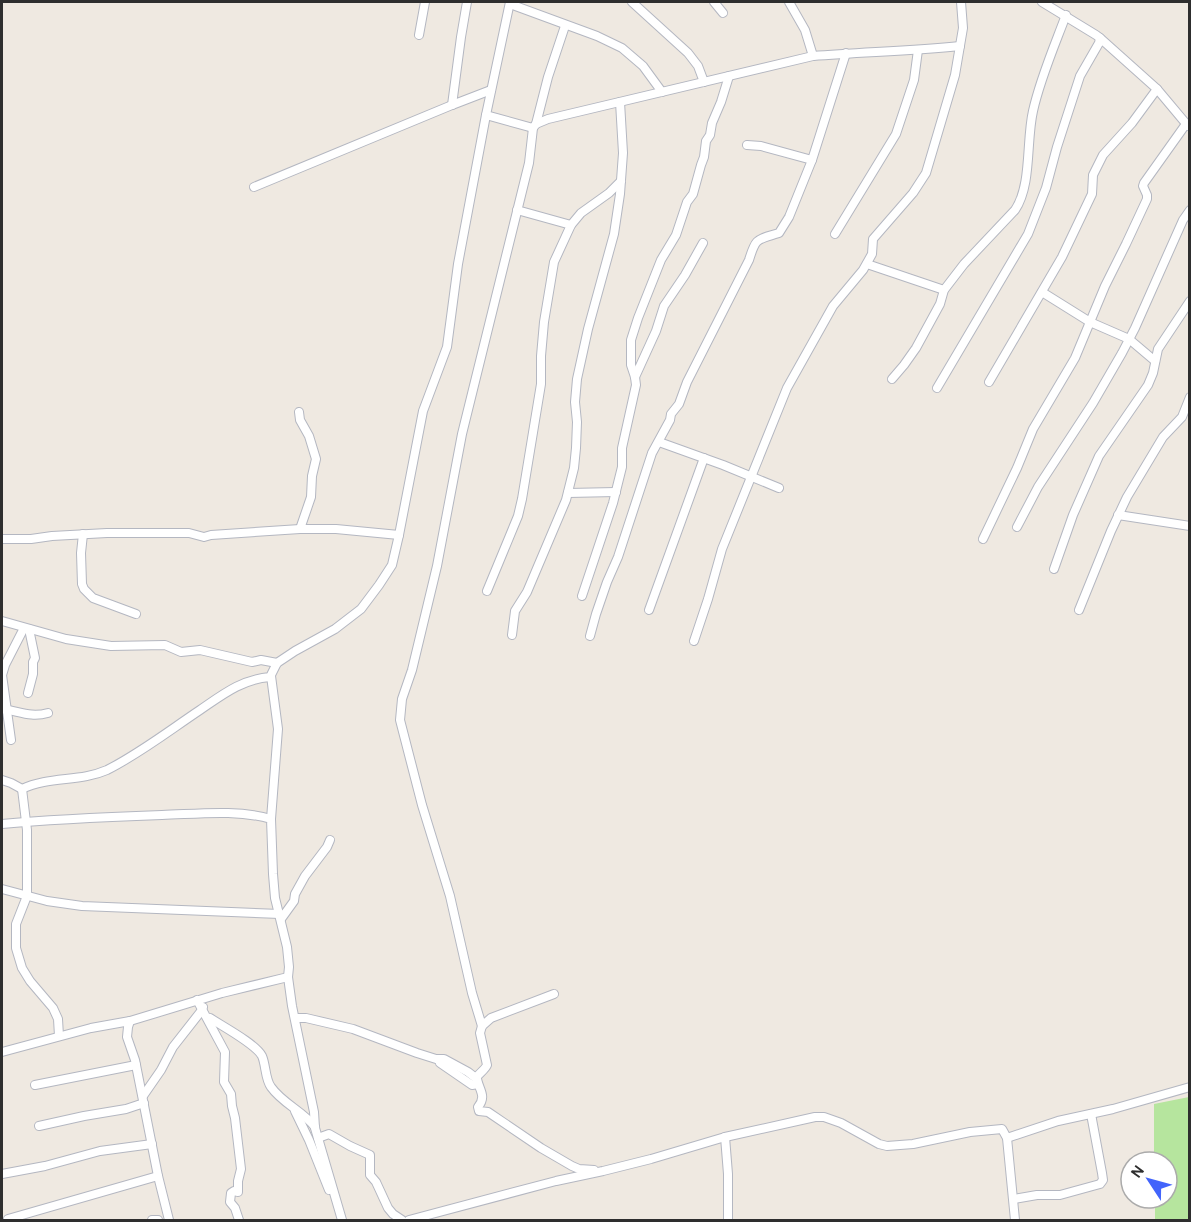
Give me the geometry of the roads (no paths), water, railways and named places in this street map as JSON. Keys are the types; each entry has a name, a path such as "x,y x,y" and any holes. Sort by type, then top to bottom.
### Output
{"street":[{"path":"419,35 425,2"},
{"path":"452,105 467,2"},
{"path":"632,2 694,60 704,81"},
{"path":"714,2 723,13"},
{"path":"789,2 805,30 813,56"},
{"path":"694,641 722,549 787,388 833,306 867,264 872,254 873,239 913,193 926,173 955,75 963,28 961,2"},
{"path":"983,539 1033,429 1075,358 1105,286 1147,200 1144,183 1188,126 1157,89 1100,38 1042,2"},
{"path":"315,1128 314,1112 292,1006 287,947 275,898 271,819 278,729 271,676 277,663 335,629 361,609 392,565 423,411 447,347 458,264 510,3 565,26 597,36 622,48 643,66 662,92"},
{"path":"892,379 916,348 940,304 944,290 964,264 1019,203 1025,181 1033,111 1065,15"},
{"path":"482,1026 472,993 450,896 422,805 400,720 402,699 412,670 437,566 462,434 529,163 534,126 565,26"},
{"path":"937,388 1028,234 1046,188 1080,76 1100,38"},
{"path":"486,115 534,126 548,119 813,56 960,46"},
{"path":"835,234 896,134 914,80 918,50"},
{"path":"590,636 606,582 618,557 652,453 671,414 680,404 687,381 749,260 756,241 778,233 789,217 812,160 846,53"},
{"path":"582,596 622,467 621,448 636,385 631,365 631,340 661,260 676,235 687,202 693,194 704,158 706,141 729,76"},
{"path":"988,382 1062,257 1092,194 1093,175 1103,155 1132,123 1157,89"},
{"path":"254,188 491,90"},
{"path":"512,635 515,611 527,592 568,494 574,468 577,379 614,234 621,181 623,153 620,102"},
{"path":"747,145 761,146 812,160"},
{"path":"487,591 518,516 522,499 541,384 544,322 554,262 571,225 581,213 609,193 621,181"},
{"path":"517,210 571,225"},
{"path":"1017,528 1038,487 1093,404 1129,339 1183,220 1190,210"},
{"path":"635,377 664,306 703,243"},
{"path":"867,264 944,290"},
{"path":"1042,292 1090,322 1129,339 1155,362"},
{"path":"1054,569 1073,515 1099,456 1148,385 1158,349 1190,301"},
{"path":"1079,610 1127,497 1159,444 1182,417 1190,397"},
{"path":"299,412 316,459 311,497 300,529"},
{"path":"658,442 779,488"},
{"path":"649,610 704,458"},
{"path":"568,494 616,492"},
{"path":"1118,515 1190,526"},
{"path":"2,538 31,539 135,532 189,533 204,537 300,529 336,529 399,535"},
{"path":"83,534 81,553 84,589 93,598 136,614"},
{"path":"2,621 66,639 111,646 165,645 181,652 200,650 252,662 261,660 277,663"},
{"path":"27,629 35,658 28,693"},
{"path":"11,740 4,709 2,675 5,665 27,629"},
{"path":"22,789 39,782 88,776 107,769 234,687 253,679 271,676"},
{"path":"4,709 39,716 48,713"},
{"path":"2,780 22,789"},
{"path":"22,789 26,822 27,896 16,924 16,948 26,975 53,1008 58,1019 59,1036"},
{"path":"2,824 74,818 205,813 238,814 271,819"},
{"path":"2,889 47,901 82,906 280,916 294,901 295,894 305,876 330,840"},
{"path":"2,1052 92,1028 130,1021 201,999 288,977"},
{"path":"477,1081 479,1072 487,1065 480,1033 485,1021 554,994"},
{"path":"201,999 204,1013 225,1052 224,1082 231,1094 241,1169 238,1192 231,1193 230,1202 235,1208 239,1221"},
{"path":"292,1006 306,1018"},
{"path":"39,1126 126,1109 143,1099 173,1047 204,1013"},
{"path":"204,1013 248,1042 260,1053 269,1086 311,1121 342,1221"},
{"path":"295,1018 306,1018 353,1029 436,1059 444,1059 477,1081 482,1090 479,1111 488,1112 572,1166 579,1169 603,1171"},
{"path":"130,1021 127,1037 136,1065 158,1176 170,1221"},
{"path":"35,1085 136,1065"},
{"path":"1007,1138 1190,1087"},
{"path":"295,1110 322,1174 332,1195 336,1198"},
{"path":"1014,1199 1037,1195 1060,1195 1100,1184 1103,1180 1091,1113"},
{"path":"409,1221 725,1137 815,1117 824,1117 840,1123 886,1146 913,1144 1001,1128 1007,1138 1015,1221"},
{"path":"318,1138 329,1134 370,1155 370,1175 376,1182 388,1208 402,1221"},
{"path":"725,1137 728,1221"},
{"path":"2,1173 45,1166 100,1151 152,1144"},
{"path":"8,1219 158,1176"},
{"path":"152,1221 158,1221"}]}
